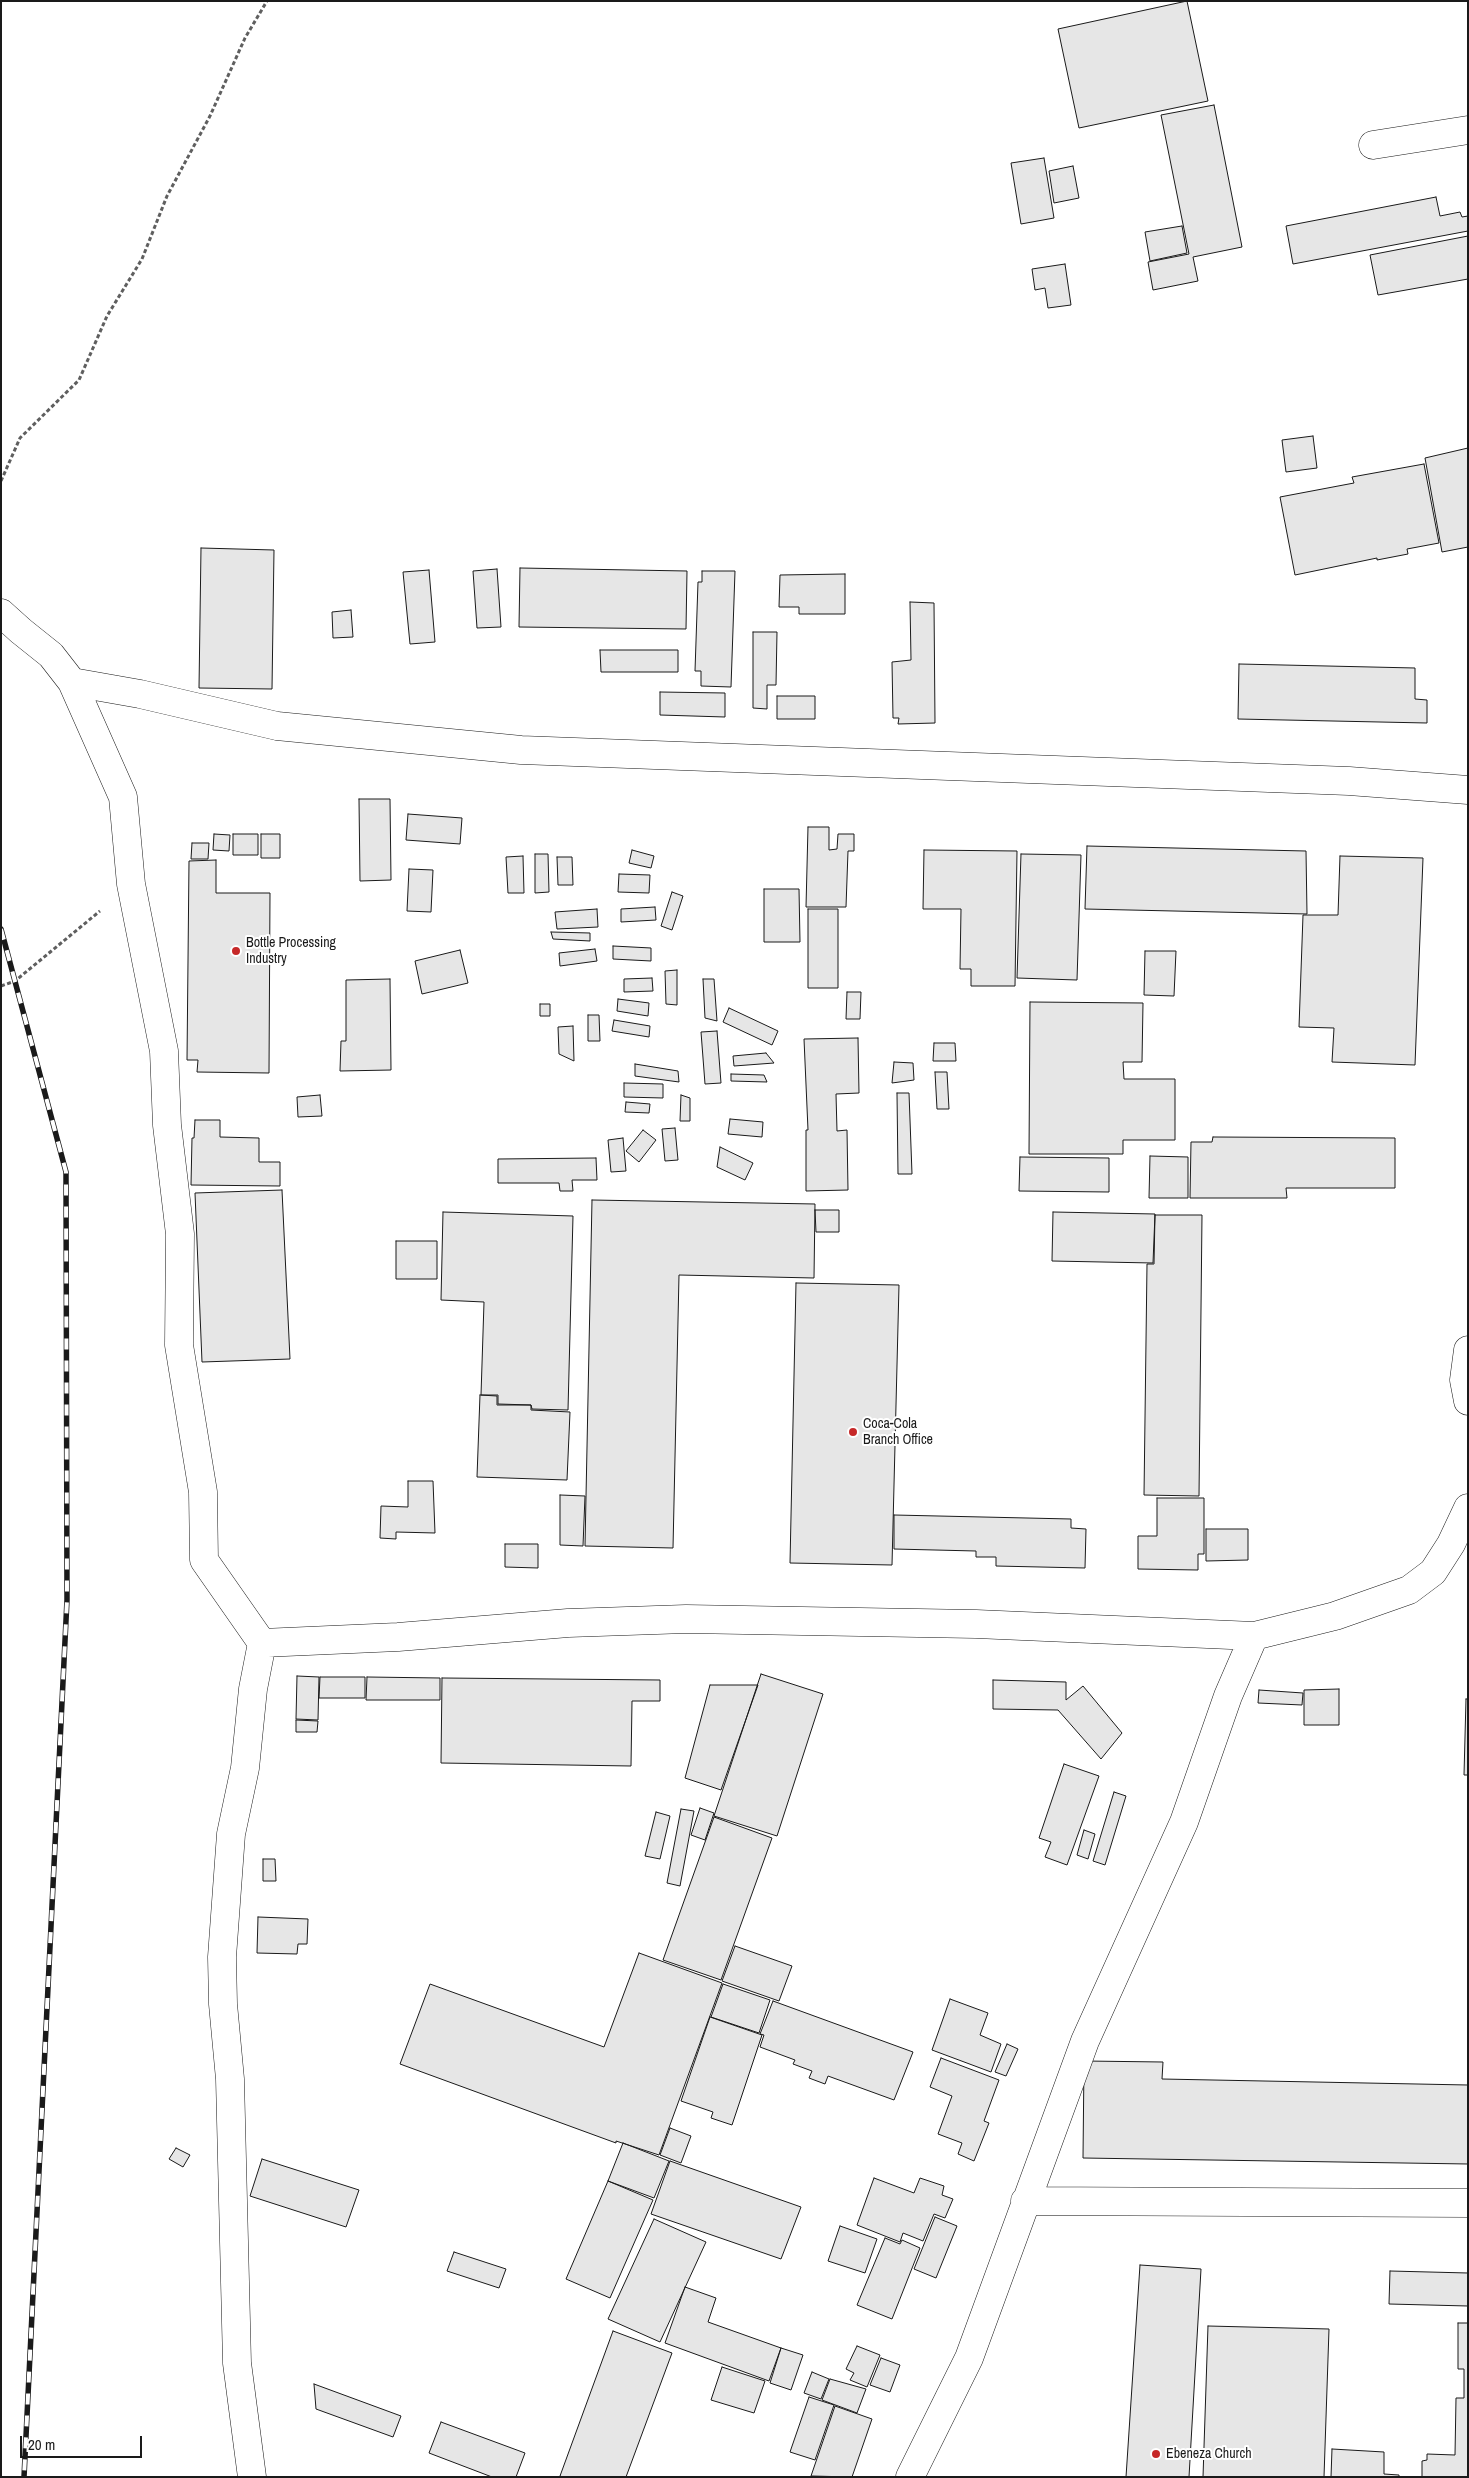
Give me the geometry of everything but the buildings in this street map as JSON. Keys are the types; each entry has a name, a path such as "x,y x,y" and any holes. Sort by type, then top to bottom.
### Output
{"street":[{"path":"1373,146 1468,130"},
{"path":"1,613 20,632 52,655 72,682 123,797 131,884 164,1051 167,1124 180,1234 179,1345 203,1492 204,1560 262,1643 253,1689 245,1768 231,1834 222,1957 223,2004 230,2079 237,2363 252,2477"},
{"path":"72,682 140,694 277,726 521,750 1348,781 1468,790"},
{"path":"1468,1350 1464,1380 1468,1402"},
{"path":"262,1643 398,1637 568,1623 686,1619 976,1624 1254,1636 1335,1616 1410,1590 1433,1572 1451,1544 1468,1508"},
{"path":"910,2477 969,2358 1025,2201 1086,2041 1184,1822 1228,1696 1254,1636"},
{"path":"1025,2201 1468,2203"}],"path":[{"path":"1,481 20,438 79,380 107,316 142,259 167,196 218,98 245,38 267,1"},
{"path":"1,986 15,980 62,940 112,904 131,884"}],"railway":[{"path":"1,929 66,1172 67,1600 24,2477"}],"place":[{"name":"Bottle Processing Industry","path":"236,951"},
{"name":"Coca-Cola Branch Office","path":"853,1432"},
{"name":"Ebeneza Church","path":"1156,2454"}]}
